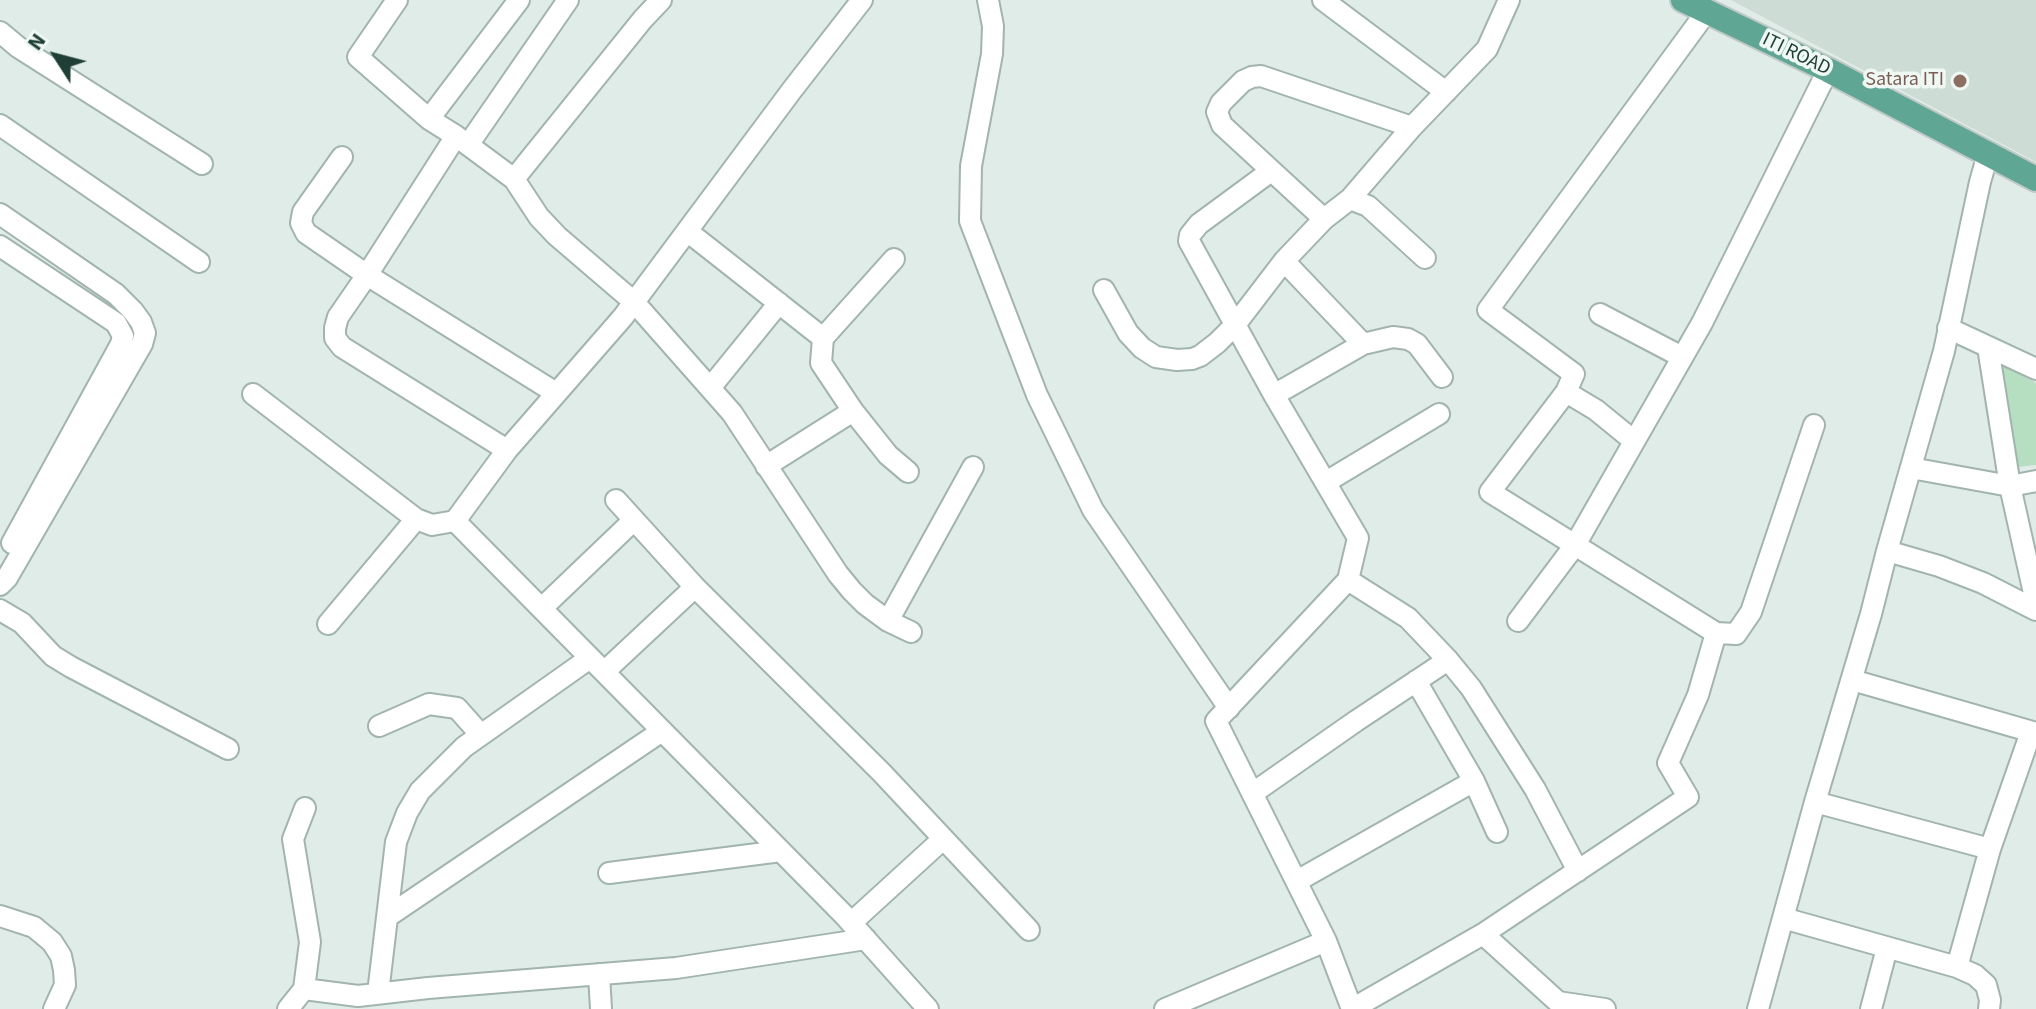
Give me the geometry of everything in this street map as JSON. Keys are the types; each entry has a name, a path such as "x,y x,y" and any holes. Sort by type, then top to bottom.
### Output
{"main road":[{"name":"ITI ROAD","path":"1683,0 1828,70 2036,179"}],"street":[{"path":"397,0 358,57 429,119 514,179 539,217 557,236 634,302 732,413 838,574 865,604 888,621 911,632"},
{"path":"429,119 519,0"},
{"path":"507,450 342,347 335,338 335,328 338,317 462,141 568,0"},
{"path":"514,179 661,0"},
{"path":"253,394 416,519 432,525 455,521 507,450 634,302 862,0"},
{"path":"988,0 993,26 992,54 971,166 970,221 1037,395 1093,510 1229,708"},
{"path":"1323,0 1446,92"},
{"path":"1104,290 1128,333 1142,348 1156,357 1177,360 1200,356 1235,325 1284,261 1324,219 1350,199 1412,127 1487,49 1509,0"},
{"path":"1707,11 1488,310 1574,374 1566,392 1490,492 1716,633 1736,634 1751,612 1814,425"},
{"path":"0,32 18,47 202,164"},
{"path":"1518,621 1575,545 1702,323 1828,70"},
{"path":"1324,219 1222,125 1217,112 1233,89 1252,77 1261,76 1412,127"},
{"path":"0,125 199,262"},
{"path":"1758,1009 1944,351 1988,154"},
{"path":"342,157 303,212 301,223 306,233 367,275 556,393"},
{"path":"1271,171 1199,224 1189,241 1358,538 1348,580 1216,721 1326,941 1352,1009 1483,934 1688,797 1668,763 1698,695 1716,633"},
{"path":"1350,199 1368,206 1425,258"},
{"path":"0,214 116,294 133,311 145,333 134,358 7,578 0,585"},
{"path":"687,231 823,338"},
{"path":"0,246 116,323 123,336 0,564"},
{"path":"894,259 823,338 821,363 888,455 908,472"},
{"path":"1284,261 1363,344"},
{"path":"710,388 779,303"},
{"path":"1600,314 1682,357"},
{"path":"1948,328 2036,369"},
{"path":"1274,395 1363,344 1393,337 1417,344 1442,377"},
{"path":"1988,347 2010,486 2036,602"},
{"path":"1566,392 1596,410 1634,441"},
{"path":"766,466 853,411"},
{"path":"1326,482 1439,414"},
{"path":"888,621 973,467"},
{"path":"1911,468 2010,486 2036,481"},
{"path":"616,500 695,587 882,773 1029,930"},
{"path":"328,624 416,519"},
{"path":"542,608 634,520"},
{"path":"455,521 851,923 928,1009"},
{"path":"1887,551 1983,583 2036,610"},
{"path":"1348,580 1408,618 1471,688 1535,789 1578,871"},
{"path":"378,993 396,842 420,791 464,747 597,665 695,587"},
{"path":"0,610 22,623 53,656 71,667 228,749"},
{"path":"1253,793 1448,660"},
{"path":"1852,680 2033,733 1990,849 1957,967"},
{"path":"1416,681 1474,781 1497,832"},
{"path":"379,726 429,704 457,708 481,735"},
{"path":"387,917 662,731"},
{"path":"1297,881 1474,781"},
{"path":"1815,802 1990,849"},
{"path":"288,1009 304,989 310,942 293,839 305,808"},
{"path":"851,923 943,839"},
{"path":"609,873 781,851"},
{"path":"0,916 34,927 52,942 61,956 65,985 54,1009"},
{"path":"1783,918 1957,967 1975,975 1986,985 1989,1009"},
{"path":"1483,934 1558,1002 1605,1009"},
{"path":"304,989 358,996 676,968 866,939"},
{"path":"1165,1009 1326,941"},
{"path":"1871,1009 1887,948"},
{"path":"599,974 601,1009"}],"shaded area":[{"name":"Satara ITI","path":"1731,0 2036,0 2036,162"}],"green space":[{"path":"1998,363 2036,383 2036,465 2017,467"}],"place":[{"name":"Satara ITI","path":"1960,81"}]}
